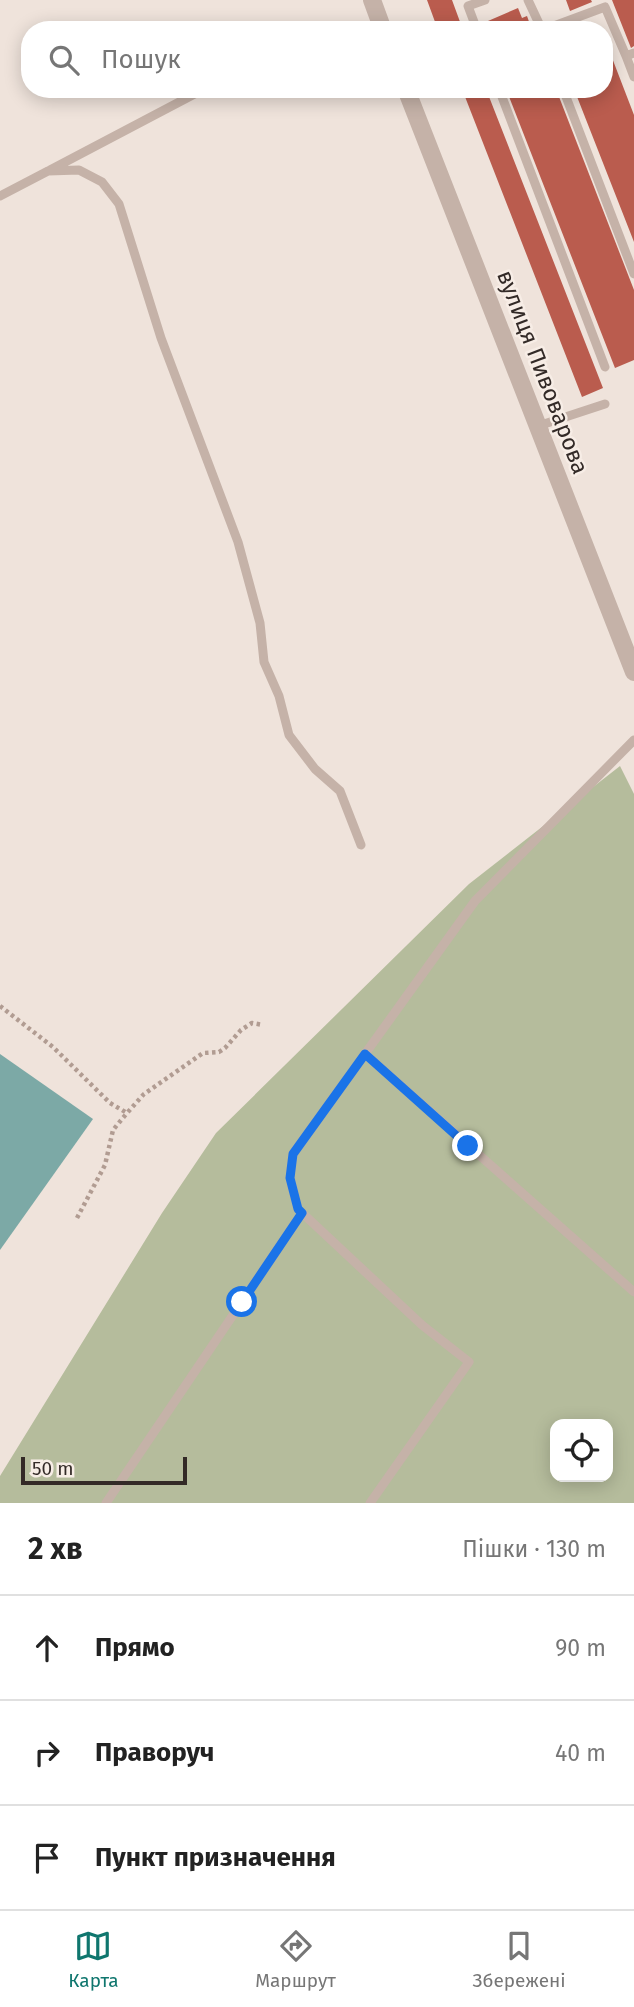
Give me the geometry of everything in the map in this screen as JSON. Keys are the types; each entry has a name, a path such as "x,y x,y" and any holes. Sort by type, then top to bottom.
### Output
{"street":[{"path":"372,0 380,21"},
{"name":"вулиця Пивоварова","path":"410,98 634,672"}],"lane":[{"path":"474,21 467,3 485,0"},
{"path":"528,0 538,21"},
{"path":"566,21 604,7 612,21"},
{"path":"613,24 630,55 634,77"},
{"path":"0,196 187,98"},
{"path":"502,98 605,367"},
{"path":"566,98 634,274"},
{"path":"48,171 79,170 102,182 119,204 161,338 238,542 260,623 264,662 279,696 289,735 316,769 340,791 361,845"},
{"path":"538,426 604,404"},
{"path":"370,1503 469,1362 422,1325 298,1209 290,1178 293,1154 474,901 634,740"},
{"path":"365,1054 634,1292"},
{"path":"106,1503 302,1213"}],"path":[{"path":"0,1006 53,1047 110,1103 127,1113"},
{"path":"77,1218 105,1165 113,1130 144,1094 204,1053 219,1052 252,1023 263,1025"}],"green space":[{"path":"620,766 634,794 634,1503 0,1503 0,1476 162,1213 216,1133 469,884"}],"water":[{"path":"0,1054 93,1119 0,1250"}],"building":[{"path":"427,0 452,0 460,21 435,21"},
{"path":"566,0 591,0 592,2 570,11"},
{"path":"612,0 634,0 634,46 631,48"},
{"path":"518,8 522,18 527,16 529,21 488,21"},
{"path":"613,60 634,115 634,242 578,98 613,98"},
{"path":"466,98 490,98 603,388 582,397"},
{"path":"510,98 559,98 634,290 634,360 615,368"}],"route":[{"path":"242,1302 302,1213 298,1209 290,1178 293,1154 365,1054 468,1146"}]}
